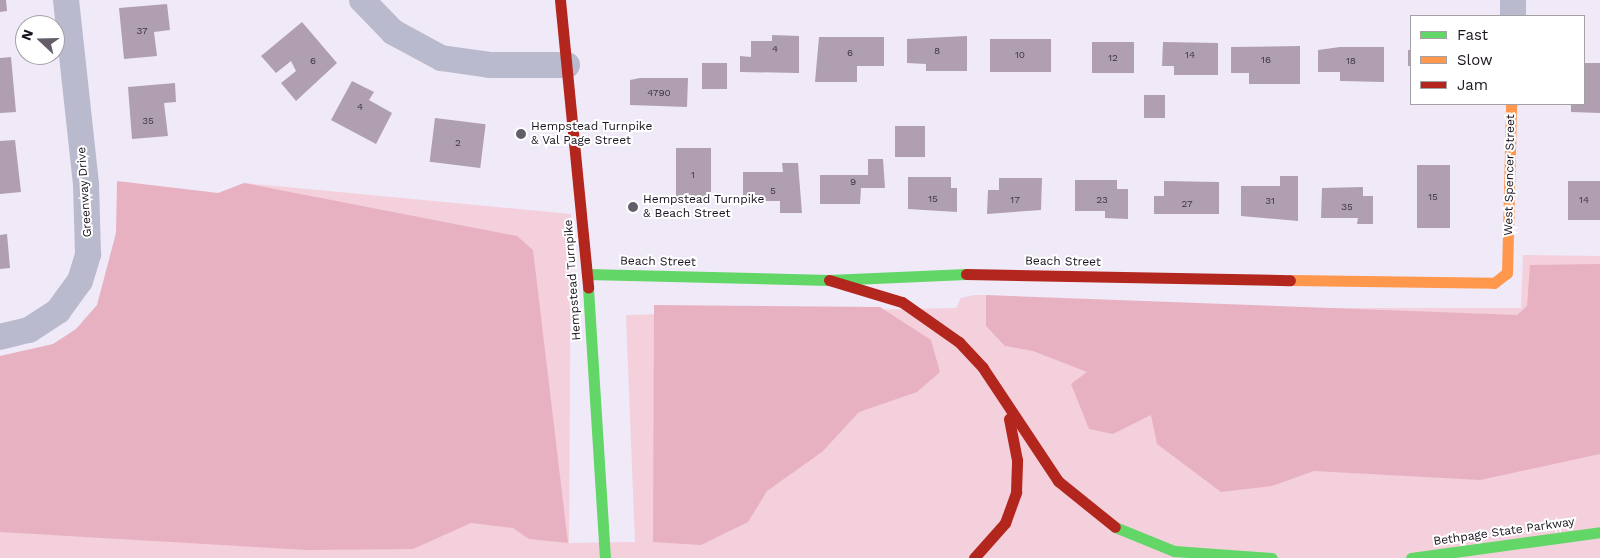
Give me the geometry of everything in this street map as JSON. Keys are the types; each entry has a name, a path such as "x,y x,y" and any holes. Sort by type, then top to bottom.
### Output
{"main road":[{"name":"Hempstead Turnpike","path":"560,0 568,65 587,274 605,558"},
{"name":"West Spencer Street","path":"1508,246 1511,105"},
{"name":"Beach Street","path":"587,274 829,280 939,274 1494,283 1507,273 1508,246"},
{"path":"829,280 881,292 942,327 973,355 1058,481 1086,508 1125,534 1200,556 1272,558"},
{"path":"974,558 1000,530 1016,492 1017,460 1007,408"},
{"name":"Bethpage State Parkway","path":"1411,558 1600,532"}],"street":[{"name":"Greenway Drive","path":"0,337 29,330 58,311 80,281 88,254 86,184 66,0"},
{"path":"362,0 392,32 441,58 490,65 568,65"},
{"path":"1513,0 1513,15"}],"shaded area":[{"path":"117,181 218,193 244,183 517,236 533,250 568,543 529,539 513,528 471,523 413,549 307,550 0,532 0,356 53,344 76,329 97,305 116,233"},
{"path":"244,183 571,214 569,543 635,542 626,315 956,308 961,298 974,295 986,295 986,308 1521,308 1523,255 1600,256 1600,558 0,558 0,356 275,393"},
{"path":"1600,264 1600,454 1480,480 1314,471 1272,486 1221,492 1157,444 1151,415 1113,434 1089,429 1071,384 1087,372 1033,351 1005,346 986,326 986,295 1517,315 1527,306 1530,265"},
{"path":"654,305 880,307 931,340 940,372 917,392 859,412 822,452 767,491 748,522 701,545 653,542"}],"building":[{"path":"0,0 6,0 7,11 0,12"},
{"path":"167,4 170,30 154,32 157,56 124,59 119,8"},
{"path":"302,22 337,63 296,101 281,83 296,71 291,61 276,73 261,56"},
{"path":"772,35 799,36 799,73 740,72 740,56 751,57 751,41 772,41"},
{"path":"967,36 967,71 926,71 926,64 907,63 907,39"},
{"path":"819,37 884,37 884,66 857,66 857,82 815,82"},
{"path":"990,39 1051,39 1051,72 990,72"},
{"path":"1092,42 1134,42 1134,73 1092,73"},
{"path":"1163,42 1218,43 1218,75 1174,75 1174,66 1162,66"},
{"path":"1300,46 1300,84 1249,84 1249,73 1231,73 1231,47"},
{"path":"1340,47 1384,47 1384,82 1340,81 1340,72 1318,72 1318,50"},
{"path":"1408,50 1410,50 1410,66 1408,66"},
{"path":"11,57 16,112 0,113 0,58"},
{"path":"702,63 727,63 727,89 702,89"},
{"path":"1585,63 1600,63 1600,113 1571,112 1571,105 1585,105"},
{"path":"640,78 688,78 687,107 630,105 630,80"},
{"path":"352,81 374,92 369,100 392,113 376,144 331,120"},
{"path":"175,83 176,102 164,103 168,136 132,139 128,87"},
{"path":"1144,95 1165,95 1165,118 1144,118"},
{"path":"435,118 486,124 480,168 430,162"},
{"path":"895,126 925,126 925,157 895,157"},
{"path":"15,140 21,192 0,194 0,141"},
{"path":"676,148 711,148 711,201 676,201"},
{"path":"868,159 883,159 885,188 861,188 860,204 820,204 820,175 868,175"},
{"path":"782,163 798,163 802,213 780,213 780,201 743,201 743,172 783,172"},
{"path":"1417,165 1450,165 1450,228 1417,228"},
{"path":"1280,176 1298,176 1298,221 1241,216 1241,186 1280,186"},
{"path":"908,177 951,177 951,188 957,188 957,212 908,209"},
{"path":"999,178 1042,178 1041,210 987,214 988,190 999,190"},
{"path":"1075,180 1117,180 1117,189 1128,189 1128,219 1105,218 1105,211 1075,211"},
{"path":"1164,181 1219,182 1219,214 1154,214 1154,196 1164,196"},
{"path":"1568,181 1600,181 1600,220 1568,220"},
{"path":"1363,187 1363,196 1373,196 1373,224 1357,224 1358,218 1321,218 1322,188"},
{"path":"7,234 10,268 0,269 0,235"}],"traffic: fast":[{"path":"587,274 829,280 966,274"},
{"path":"588,288 605,558"},
{"path":"1115,527 1174,551 1272,558"},
{"path":"1411,558 1600,532"}],"traffic: slow":[{"path":"1290,280 1494,283 1507,273 1511,105"}],"traffic: jam":[{"path":"560,0 588,288"},
{"path":"966,274 1290,280"},
{"path":"829,280 902,302 959,342 983,368 1058,481 1115,527"},
{"path":"974,558 1005,523 1016,492 1017,460 1009,419"}],"place":[{"name":"Hempstead Turnpike & Val Page Street","path":"521,134"},
{"name":"Hempstead Turnpike & Beach Street","path":"633,207"}]}
